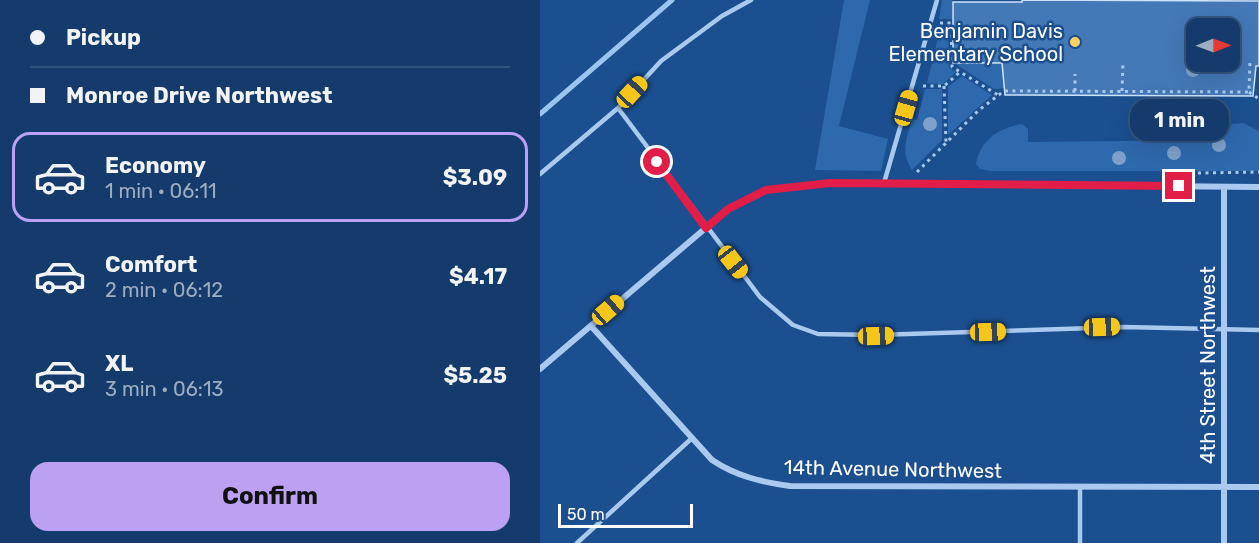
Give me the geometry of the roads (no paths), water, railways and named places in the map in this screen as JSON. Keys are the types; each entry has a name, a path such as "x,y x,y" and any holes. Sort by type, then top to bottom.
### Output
{"street":[{"path":"540,369 728,209 766,190 830,183 1259,187"},
{"name":"4th Street Northwest","path":"1224,187 1224,543"},
{"name":"14th Avenue Northwest","path":"591,326 691,440 712,460 730,472 790,486 1259,487"}],"lane":[{"path":"540,174 618,108 661,61 722,16 751,0"},
{"path":"884,183 937,0"},
{"path":"618,108 760,297 793,325 818,334 876,336 1124,327 1259,330"},
{"path":"577,543 691,440"},
{"path":"1080,487 1080,543"}],"waterway":[{"path":"540,114 672,0"}],"place":[{"name":"Benjamin Davis Elementary School","path":"1075,42"}]}
